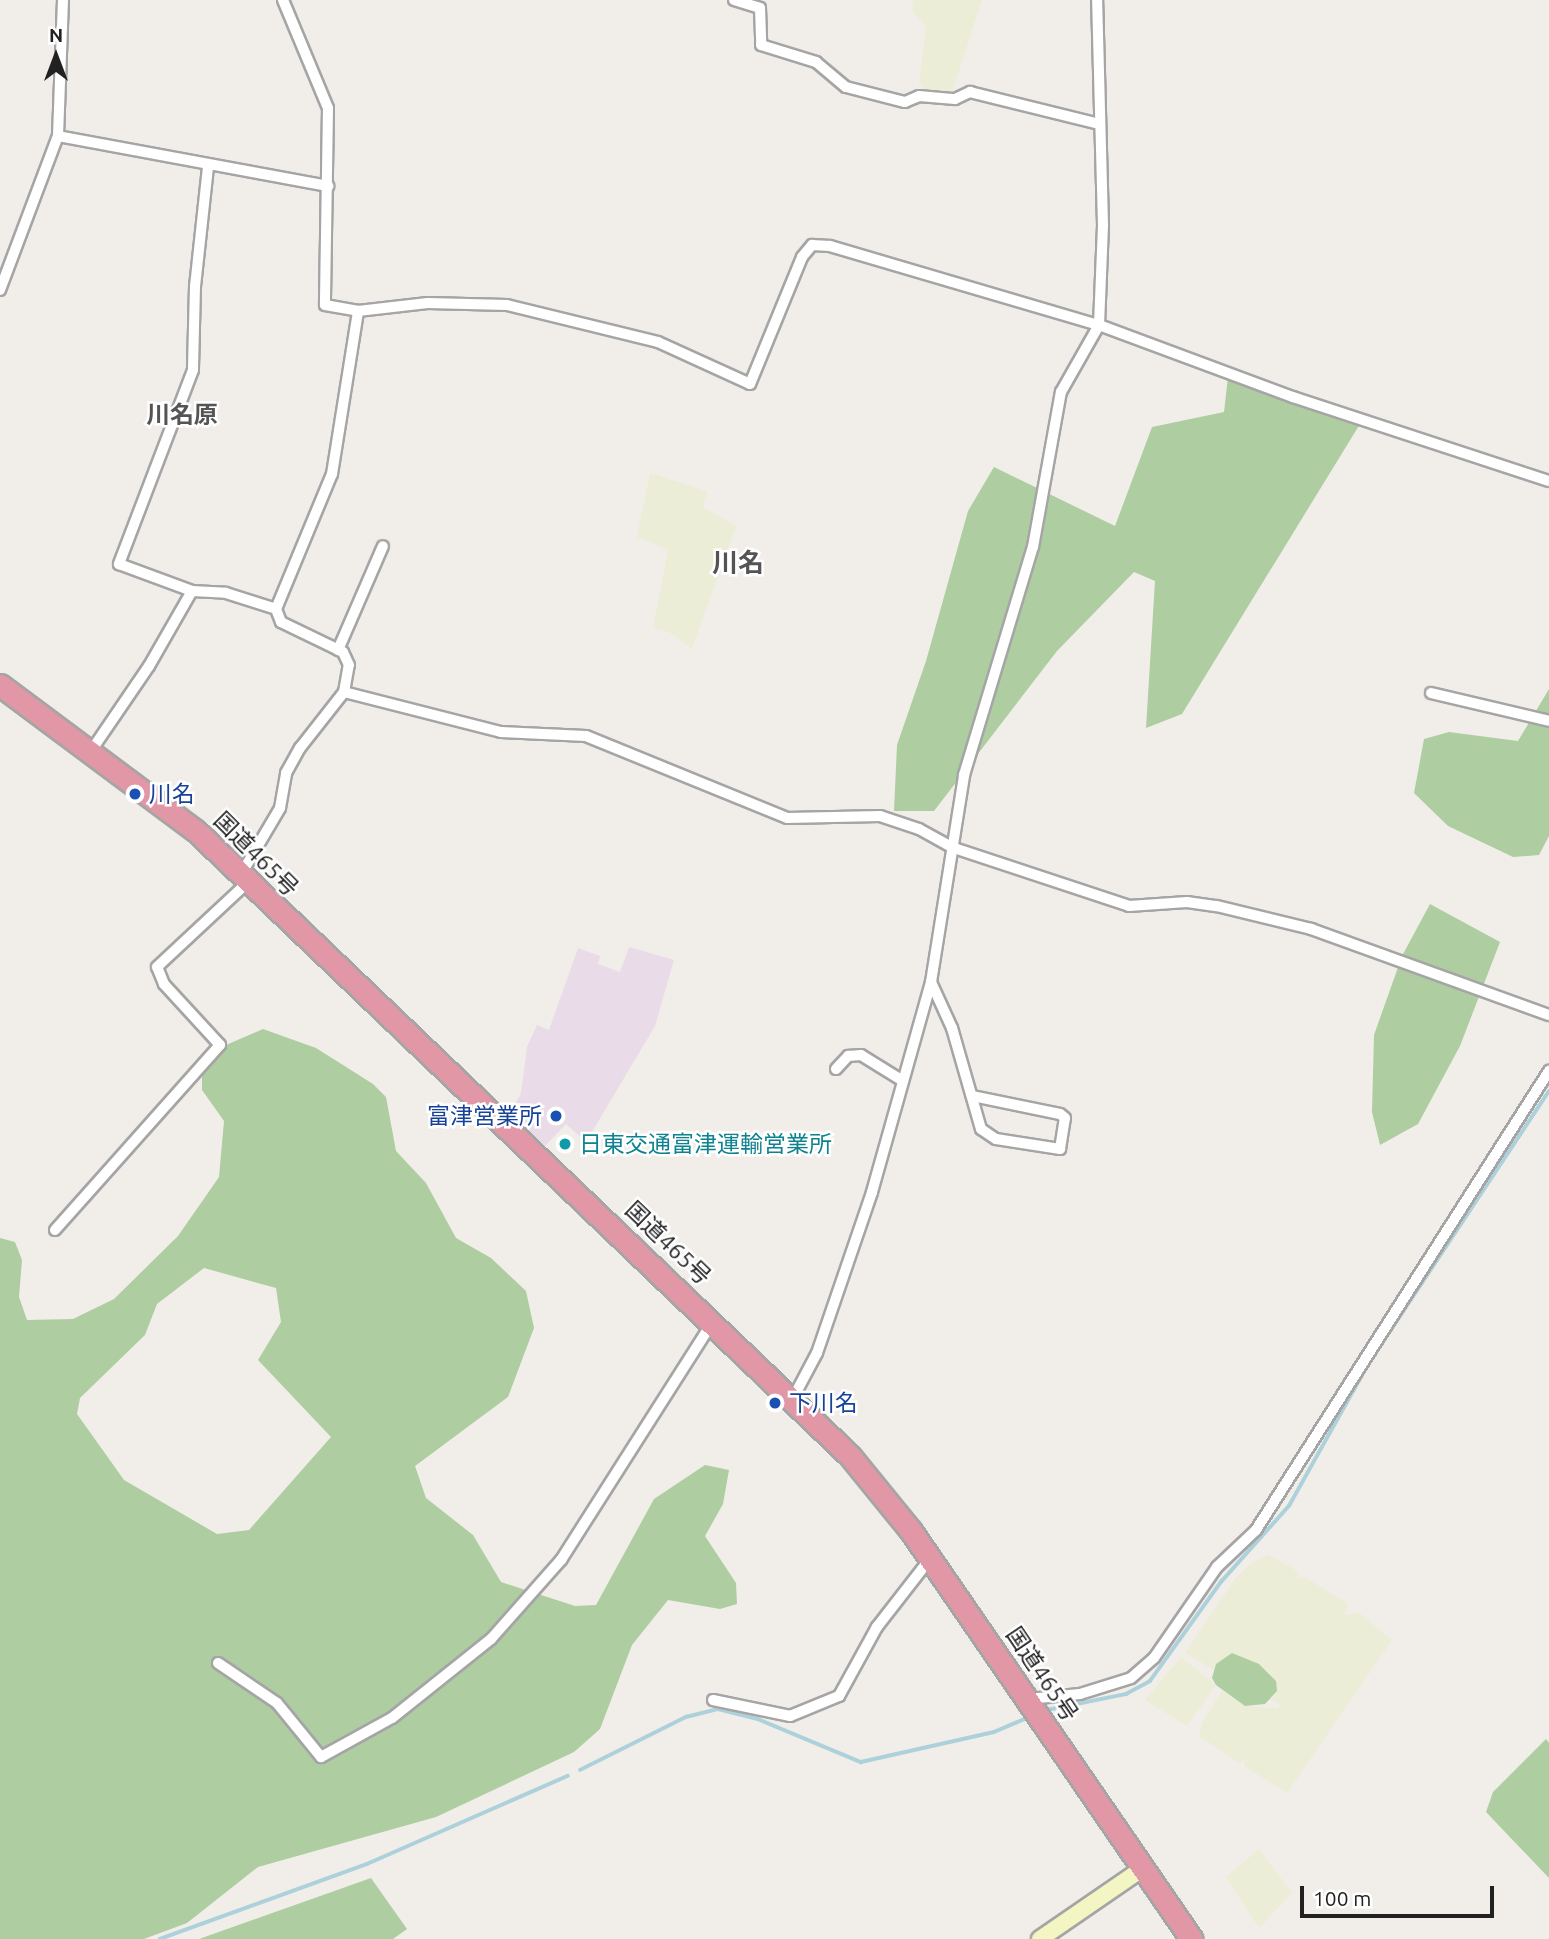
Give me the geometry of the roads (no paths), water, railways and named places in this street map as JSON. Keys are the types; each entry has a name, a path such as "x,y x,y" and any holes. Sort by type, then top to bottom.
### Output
{"highway":[{"name":"国道465号","path":"0,685 157,798 712,1322 850,1456 930,1559 1191,1939"}],"street":[{"path":"0,290 58,136 63,0"},
{"path":"283,0 328,108 323,294 326,305 358,312 428,303 507,305 658,342 750,384 802,257 812,245 854,252 1099,325 1293,397 1549,481"},
{"path":"734,0 760,8 761,45 816,62 846,87 905,102 919,96 955,99 970,92 1099,124"},
{"path":"792,1400 834,1305 903,1081 931,982 951,847 971,748 1033,547 1061,392 1099,325 1104,225 1097,0"},
{"path":"58,136 208,167 328,186"},
{"path":"208,167 195,286 193,370 119,564 192,591 226,593 276,608"},
{"path":"55,1230 220,1045 164,984 157,967 244,880 280,808 286,773 300,748 344,692 349,665 338,650 281,622 276,608 332,474 358,312"},
{"path":"338,650 383,546"},
{"path":"91,751 149,666 192,591"},
{"path":"344,692 501,732 586,736 787,818 880,816 919,829 951,847 1129,906 1217,906 1311,929 1549,1015"},
{"path":"1431,693 1549,721"},
{"path":"931,982 952,1028 981,1129 986,1134 1060,1149 1065,1118 1060,1114 972,1096"},
{"path":"836,1069 848,1056 861,1055 903,1081"},
{"path":"1034,1708 1131,1678 1154,1658 1217,1567 1256,1530 1549,1072"},
{"path":"218,1663 277,1703 321,1757 393,1718 491,1639 561,1560 712,1322"},
{"path":"713,1700 790,1716 839,1696 877,1627 930,1559"},
{"path":"1040,1939 1142,1869"}],"waterway":[{"path":"1042,1711 1126,1694 1150,1681 1221,1582 1289,1506 1369,1363 1549,1091"},
{"path":"580,1770 686,1717 718,1709 758,1719 861,1762 994,1732 1029,1717"},
{"path":"160,1939 367,1864 567,1776"}],"place":[{"name":"川名","path":"135,794"},
{"name":"富津営業所","path":"556,1116"},
{"name":"日東交通富津運輸営業所","path":"565,1144"},
{"name":"下川名","path":"775,1403"}],"district":[{"name":"川名原","path":"182,415"},
{"name":"川名","path":"738,563"}]}
